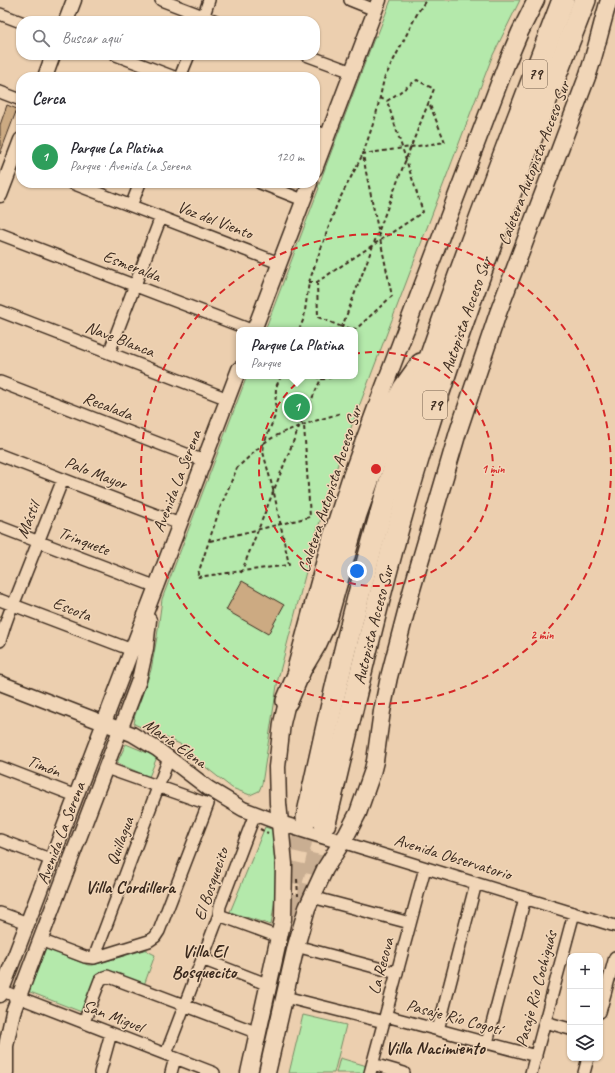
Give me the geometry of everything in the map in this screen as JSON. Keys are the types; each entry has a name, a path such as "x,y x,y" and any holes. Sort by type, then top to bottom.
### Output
{"highway":[{"name":"Autopista Acceso Sur","path":"563,0 488,197 438,334 404,434 356,607 319,760 316,820 359,678 385,575 425,436 453,349 485,260 585,0"},
{"path":"286,701 301,668 316,643 325,623 356,514 394,408 438,334"}],"main road":[{"name":"Caletera Autopista Acceso Sur","path":"280,823 277,767 286,701 331,538 359,453 506,65 536,0"},
{"name":"Caletera Autopista Acceso Sur","path":"342,842 358,813 372,773 382,711 391,670 414,582 458,432 498,313 587,77 609,0"},
{"path":"249,1073 283,919 284,864 280,823"},
{"path":"267,1073 296,946 312,897 325,869 342,842"}],"street":[{"path":"68,16 74,0"},
{"path":"161,0 196,16"},
{"path":"203,16 210,0"},
{"path":"321,133 352,72 377,5 350,0"},
{"path":"0,14 16,20"},
{"path":"47,72 51,60"},
{"path":"129,60 161,72"},
{"path":"182,72 187,60"},
{"path":"320,60 352,72"},
{"path":"0,92 16,98"},
{"path":"0,195 16,153"},
{"name":"Voz del Viento","path":"85,188 279,263"},
{"path":"131,206 138,188"},
{"path":"273,188 303,200"},
{"path":"254,327 308,188"},
{"path":"109,353 161,217"},
{"name":"Esmeralda","path":"0,234 245,327"},
{"name":"Nave Blanca","path":"0,311 228,399"},
{"name":"Avenida La Serena","path":"0,992 150,606 236,378"},
{"name":"Recalada","path":"0,382 204,461"},
{"name":"Palo Mayor","path":"0,455 180,524"},
{"name":"Mástil","path":"0,641 3,628 63,479"},
{"name":"Trinquete","path":"0,527 157,586"},
{"name":"Escota","path":"0,600 132,650"},
{"name":"Avenida La Serena","path":"6,1073 5,1056 7,1037 18,997 139,680 148,634 150,606"},
{"name":"María Elena","path":"0,683 121,729 144,740 221,797 255,814 280,823"},
{"name":"Quillagua","path":"94,958 160,786 169,758"},
{"name":"Timón","path":"0,767 76,796"},
{"path":"40,940 85,957 94,958 149,941 157,934 208,804 106,768"},
{"name":"El Bosquecito","path":"171,1073 171,1056 185,1005 219,915 220,906 255,814"},
{"name":"Avenida Observatorio","path":"280,823 615,926"},
{"path":"0,840 52,860"},
{"name":"La Recova","path":"372,1069 425,868"},
{"path":"438,1030 476,883"},
{"path":"312,897 410,923"},
{"path":"487,1043 525,898"},
{"path":"0,913 28,923"},
{"name":"Pasaje Río Cochiguás","path":"531,1073 574,913"},
{"path":"219,915 279,937"},
{"path":"296,946 397,973"},
{"path":"603,1001 615,956"},
{"path":"202,959 269,985"},
{"path":"84,1022 100,980 106,976 258,1033"},
{"name":"San Miguel","path":"0,992 18,997 214,1073"},
{"name":"Pasaje Río Cogotí","path":"285,997 438,1030 536,1056"},
{"path":"545,1022 567,1028"},
{"path":"100,1073 111,1033"},
{"path":"584,1073 587,1061"},
{"path":"372,1069 404,1073"}],"path":[{"path":"300,327 304,318 309,282 337,204 363,154 376,115 384,79 418,12 426,0"},
{"path":"341,327 410,147 434,89 416,80 387,101"},
{"path":"309,282 317,282 423,212 387,101 380,98"},
{"path":"363,154 445,142 429,103"},
{"path":"358,327 392,296 363,154"},
{"path":"317,282 318,317 339,327"},
{"path":"280,379 276,387 275,416 264,443 263,452 274,493 289,566 198,578 220,508 237,468 264,443 270,439 304,424 342,413"},
{"path":"241,573 299,427 321,379"},
{"path":"210,541 310,517 304,424"}],"green space":[{"path":"391,0 520,0 492,57 341,454 314,541 278,679 262,784 259,791 250,795 232,788 180,744 134,724 134,718 151,670 162,599 246,379 358,379 358,327 266,327 320,188 320,182 375,36 377,36"},
{"path":"126,744 157,757 149,777 117,763"},
{"path":"265,827 277,831 278,880 271,925 230,912"},
{"path":"42,947 88,965 93,965 147,949 147,951 155,955 144,985 109,973 84,1013 25,990"},
{"path":"303,1015 346,1025 334,1073 289,1073"},
{"path":"340,1058 367,1066 365,1073 336,1073"}],"building":[{"path":"7,105 16,109 0,154 0,125"},
{"path":"242,581 284,605 268,634 226,610"}],"tunnel":[{"path":"285,913 307,818"},
{"path":"306,905 325,823"}],"place":[{"name":"Parque La Platina","path":"297,407"}],"district":[{"name":"Villa Cordillera","path":"130,887"},
{"name":"Villa El Bosquecito","path":"204,961"},
{"name":"Villa Nacimiento","path":"435,1048"}]}
